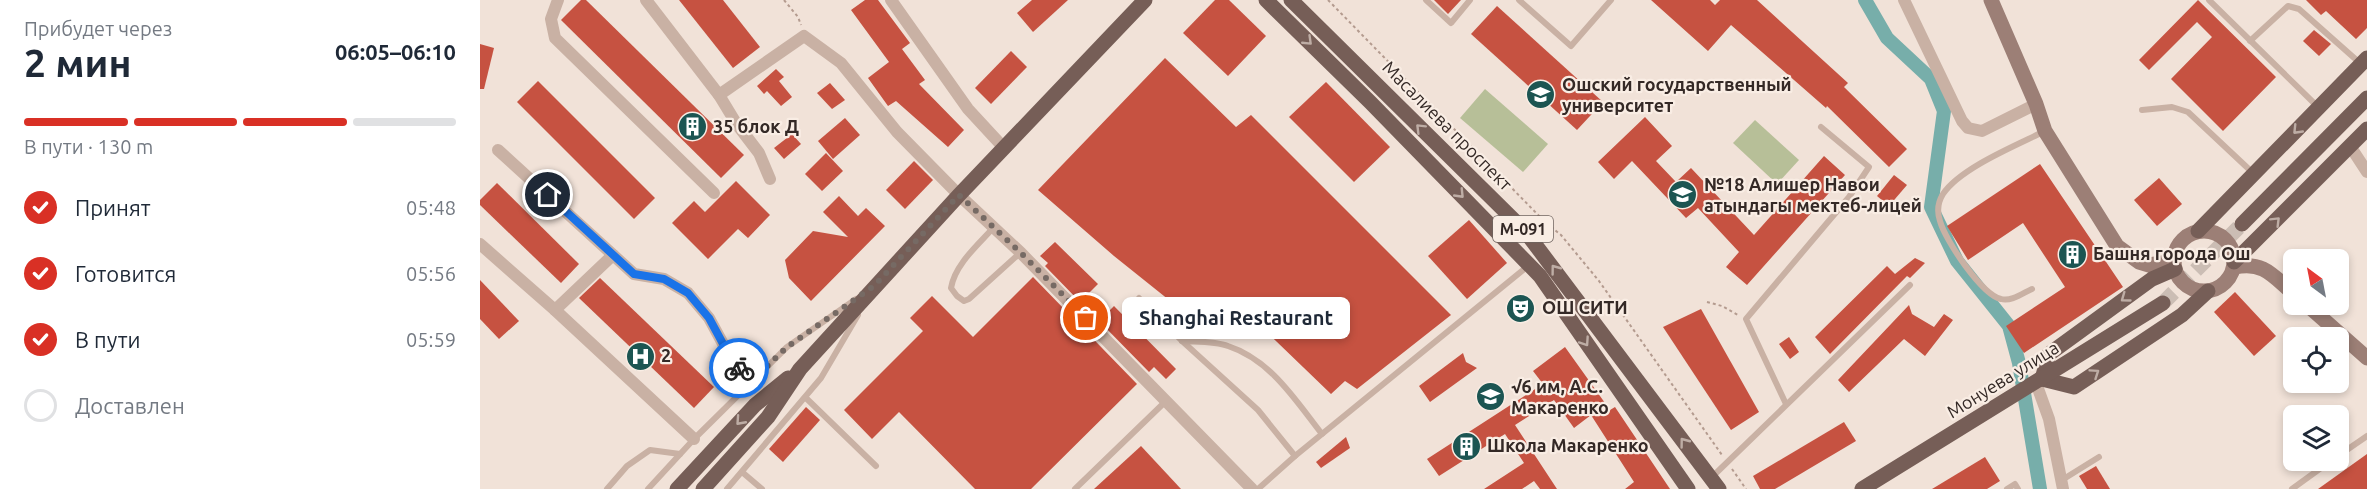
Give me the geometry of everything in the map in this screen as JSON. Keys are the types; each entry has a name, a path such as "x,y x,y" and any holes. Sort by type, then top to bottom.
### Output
{"main road":[{"path":"703,489 768,417 800,369 874,286 1145,0"},
{"name":"Масалиева проспект","path":"1266,0 1370,102 1540,276 1688,489"},
{"name":"Масалиева проспект","path":"1291,0 1525,231 1715,484"},
{"path":"2198,231 2364,61"},
{"path":"2242,224 2367,98"},
{"path":"2234,265 2367,129"},
{"path":"2175,265 2152,279 2049,354 2036,383 2074,387 2181,315 2208,291"},
{"name":"Монуева улица","path":"1862,489 2163,303"},
{"path":"677,489 755,405 800,369"}],"street":[{"path":"558,0 551,19 555,38 714,193"},
{"path":"646,0 719,95 736,123 759,153 770,179"},
{"path":"891,0 968,109 1004,148"},
{"path":"1904,0 1962,121 1968,128 1982,131 2036,104"},
{"path":"1991,0 2036,104 2045,131 2117,246 2139,262 2149,265 2175,265"},
{"path":"719,95 804,36 841,63 897,132 1021,253 1252,489"},
{"path":"2350,147 2367,172"},
{"path":"498,150 634,274 664,279 688,293 709,318 728,353 750,383"},
{"path":"2198,231 2209,232 2224,239 2233,253 2232,274 2223,284 2208,291 2199,291 2184,284 2175,265 2180,245 2198,231"},
{"path":"480,244 694,438"},
{"path":"555,310 613,255"},
{"path":"2234,265 2258,266 2268,271 2283,284"},
{"path":"2318,315 2367,358"},
{"path":"2036,383 2049,419 2062,485"}],"lane":[{"path":"1426,0 1451,23 1470,0"},
{"path":"1519,0 1571,46 1611,0"},
{"path":"2209,0 2318,108"},
{"path":"2250,41 2288,6 2299,9 2364,61"},
{"path":"2142,110 2172,107 2188,112 2254,174"},
{"path":"1786,404 1746,319 1849,197 1869,167 1821,127"},
{"path":"2032,289 2005,300 1993,295 1966,267 1953,248 1940,221 1938,208 1944,193 1958,178 2045,131"},
{"path":"994,227 960,267 952,281 951,288 957,296 964,301 969,299 1021,253"},
{"path":"1258,489 1294,456 1529,265"},
{"path":"1715,484 1786,404 1910,285"},
{"path":"648,489 694,438 787,347 874,286"},
{"path":"727,489 821,378 874,286"},
{"path":"1139,298 1258,410 1294,456"},
{"path":"1181,340 1227,345 1254,358 1280,381 1322,434"},
{"path":"806,398 876,466"},
{"path":"1075,489 1166,400"},
{"path":"2349,448 2367,436"},
{"path":"607,489 627,466 650,450 680,454"},
{"path":"2062,485 2098,457"},
{"path":"2292,489 2317,471"},
{"path":"742,472 762,489"},
{"path":"2007,489 2015,484 2018,489"}],"path":[{"path":"784,0 798,17 804,36"},
{"path":"1707,302 1722,306 1746,319"}],"green space":[{"path":"1485,89 1548,144 1523,172 1460,118"},
{"path":"1755,120 1799,160 1777,184 1733,143"}],"building":[{"path":"581,0 586,0 744,155 721,178 561,20"},
{"path":"679,0 723,0 760,47 733,68"},
{"path":"865,0 878,0 910,43 902,49 925,80 919,84 964,130 948,147 896,101 888,106 868,78 889,62 851,10"},
{"path":"1032,0 1068,0 1033,32 1017,13"},
{"path":"1215,0 1229,0 1266,36 1228,76 1183,33"},
{"path":"1434,0 1461,0 1448,14"},
{"path":"1651,0 1710,0 1715,5 1720,0 1757,0 1848,83 1844,87 1907,149 1889,167 1827,106 1826,108 1731,25 1708,51"},
{"path":"2198,0 2276,77 2223,131 2171,79 2212,37 2197,22 2149,70 2139,60"},
{"path":"2306,0 2367,0 2367,28 2356,39 2326,11 2321,15"},
{"path":"1497,6 1603,102 1577,130 1471,34"},
{"path":"2314,30 2331,44 2319,56 2303,41"},
{"path":"480,44 494,48 484,89 480,89"},
{"path":"1011,51 1027,67 991,104 975,88"},
{"path":"1165,58 1236,127 1251,115 1451,315 1357,389 1345,381 1331,394 1248,314 1199,324 1114,256 1038,190"},
{"path":"776,69 784,77 779,81 792,97 781,106 767,91 764,94 757,86"},
{"path":"538,81 655,198 634,219 517,102"},
{"path":"1326,82 1390,147 1354,182 1289,117"},
{"path":"830,83 845,100 832,109 817,93"},
{"path":"1645,117 1672,146 1656,161 1676,182 1691,168 1754,235 1824,156 1845,175 1747,285 1726,267 1739,252 1698,208 1686,218 1632,161 1614,179 1598,162"},
{"path":"845,118 860,135 833,159 818,141"},
{"path":"792,134 801,144 784,159 774,148"},
{"path":"826,153 843,171 822,191 805,174"},
{"path":"914,161 933,180 905,209 886,190"},
{"name":"Башня города Ош","path":"2040,164 2123,287 2024,353 2006,326 2065,287 2023,223 1968,260 1947,226"},
{"path":"1894,175 1907,185 1889,206 1877,196"},
{"path":"2159,178 2182,204 2157,226 2134,200"},
{"path":"736,181 770,215 748,238 738,229 708,259 672,223 694,201 705,212"},
{"path":"497,183 579,264 561,283 480,205 480,200"},
{"path":"839,196 858,216 866,208 885,226 811,301 789,278 785,260 813,231 848,237 823,212"},
{"path":"1469,220 1507,263 1467,299 1428,256"},
{"path":"1055,242 1098,284 1080,302 1045,266 1048,263 1040,256"},
{"path":"1915,258 1925,263 1910,278 1907,276 1830,354 1815,337 1887,266 1895,274"},
{"path":"1033,277 1137,384 1031,489 975,489 899,412 872,439 844,410 923,331 910,318 932,296 973,337"},
{"path":"600,278 714,387 694,408 579,298"},
{"path":"480,280 519,321 499,339 480,319"},
{"path":"2235,292 2276,336 2254,356 2214,312"},
{"path":"1909,305 1912,314 1934,327 1944,314 1953,320 1925,356 1904,339 1849,392 1838,380"},
{"path":"1114,306 1176,369 1166,379 1154,367 1149,372 1099,321"},
{"path":"1701,309 1759,412 1731,430 1663,327"},
{"path":"1789,337 1799,352 1790,359 1779,344"},
{"path":"1565,347 1610,410 1615,407 1670,489 1625,489 1634,482 1591,415 1574,428 1554,400 1515,425 1557,489 1540,489 1534,481 1522,489 1484,489 1524,463 1505,434 1439,476 1427,459 1543,384 1533,371"},
{"path":"1463,353 1466,362 1477,368 1430,402 1419,386"},
{"path":"806,407 820,420 783,462 769,449"},
{"path":"1844,422 1856,441 1775,489 1760,489 1753,476"},
{"path":"1346,437 1350,448 1321,468 1316,462"},
{"path":"1141,446 1181,489 1094,489"},
{"path":"2367,454 2367,489 2318,489 2343,471 2349,471 2349,467"},
{"path":"1985,457 2000,481 1987,489 1932,489"},
{"path":"2096,466 2110,489 2087,489 2079,476"}],"waterway":[{"path":"1865,0 1887,38 1931,79 1944,111 1931,207 1957,261 2009,326 2019,363 2040,489"}],"tunnel":[{"path":"2163,303 2242,224"}],"way so far":[{"path":"739,368 750,383 787,347 874,286 959,195 1086,318"}],"place":[{"name":"Ошский государственный университет","path":"1541,95"},
{"name":"35 блок Д","path":"692,127"},
{"name":"№18 Алишер Навои атындагы мектеб-лицей","path":"1683,195"},
{"name":"Башня города Ош","path":"2072,254"},
{"name":"ОШ СИТИ","path":"1521,308"},
{"name":"Shanghai Restaurant","path":"1086,318"},
{"name":"2","path":"640,356"},
{"name":"√6 им, А.С. Макаренко","path":"1490,397"},
{"name":"Школа Макаренко","path":"1466,446"}],"route":[{"path":"548,195 634,274 664,279 688,293 709,318 739,368"}]}
